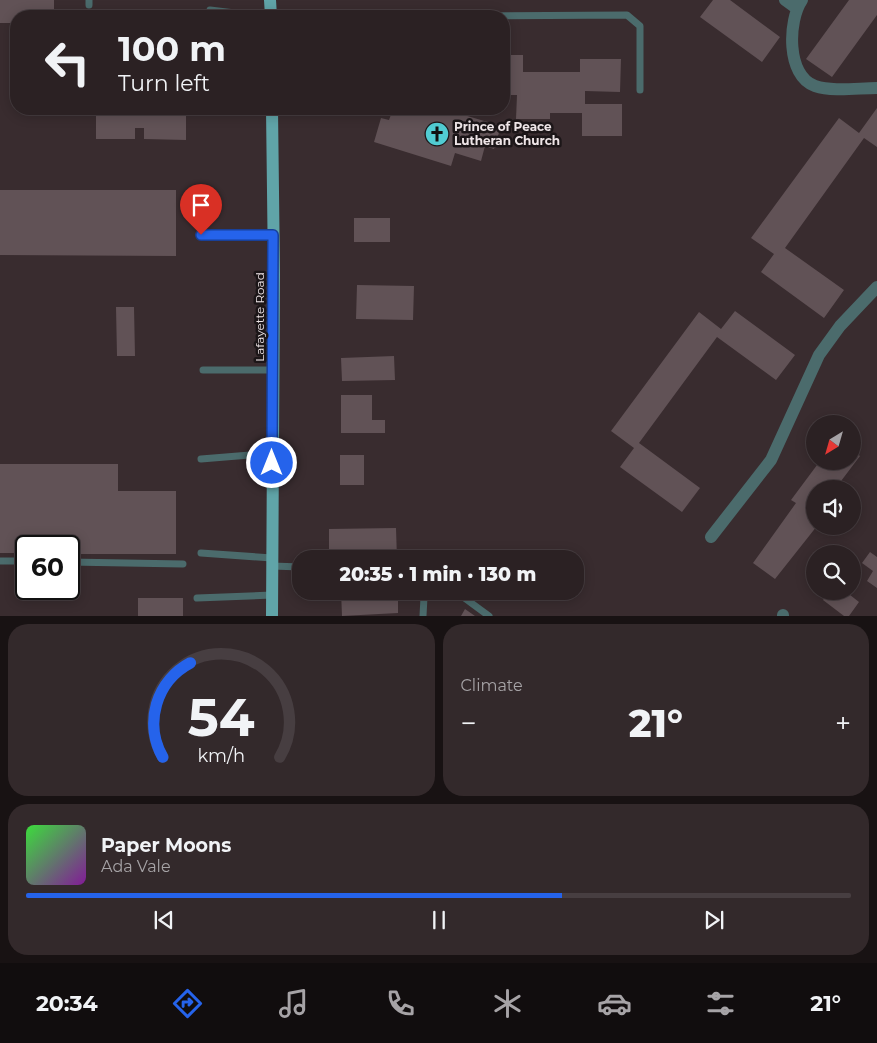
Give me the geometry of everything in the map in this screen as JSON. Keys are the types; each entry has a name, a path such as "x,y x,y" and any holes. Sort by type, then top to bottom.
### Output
{"main road":[{"name":"Lafayette Road","path":"272,115 272,616"}],"street":[{"path":"785,0 799,4 791,48 797,69 813,86 877,88"},
{"path":"711,538 771,460 819,355 840,326 877,287"}],"lane":[{"path":"510,16 627,15 640,26 640,90"},
{"path":"201,235 273,235"},
{"path":"203,370 273,370"},
{"path":"201,459 273,453"},
{"path":"201,553 292,565"},
{"path":"0,561 15,561"},
{"path":"80,562 183,564"},
{"path":"198,598 272,595"},
{"path":"423,616 424,600"},
{"path":"467,600 489,616"}],"building":[{"path":"0,0 54,0 54,10 10,10 10,23 0,23"},
{"path":"713,0 730,0 780,37 762,62 700,17"},
{"path":"849,0 877,0 877,15 832,77 806,59"},
{"path":"178,9 197,9 197,10"},
{"path":"510,55 523,55 523,72 580,72 580,59 621,59 620,92 585,91 585,104 622,104 622,136 582,136 582,113 550,113 550,119 516,119 517,95 510,95"},
{"path":"877,108 877,147 864,138 785,248 844,290 824,318 761,272 774,254 751,238 839,118 859,133"},
{"path":"96,115 186,115 186,140 144,139 144,128 135,128 135,139 96,139"},
{"name":"Prince of Peace Lutheran Church","path":"391,115 464,115 501,126 494,149 485,146 481,161 455,153 451,166 374,142 381,118 389,120"},
{"path":"0,190 176,190 176,256 0,255"},
{"path":"354,218 390,218 390,242 354,242"},
{"path":"357,285 414,286 413,320 356,319"},
{"path":"116,307 134,307 135,356 117,356"},
{"path":"735,311 795,355 776,380 717,337 639,443 700,488 682,512 620,467 634,448 611,431 699,312 721,329"},
{"path":"394,356 395,380 342,381 341,358"},
{"path":"341,395 372,395 372,420 385,420 385,433 341,433"},
{"path":"340,455 364,455 364,485 340,485"},
{"path":"0,464 118,464 118,491 176,491 176,554 80,554 80,535 15,535 15,553 0,553"},
{"path":"813,470 849,470 842,480 806,480 806,535 810,535 775,579 753,563 796,503 791,500"},
{"path":"396,528 397,550 329,550 329,529"},
{"path":"870,552 877,557 877,588 867,581 873,571 862,563"},
{"path":"138,598 183,598 183,616 138,616"},
{"path":"341,600 398,600 398,613 342,616"},
{"path":"823,600 856,600 859,602 849,616 844,616"},
{"path":"465,609 475,616 461,616"}],"place":[{"name":"Prince of Peace Lutheran Church","path":"437,134"}],"route":[{"path":"201,235 273,235 272,463"}]}
